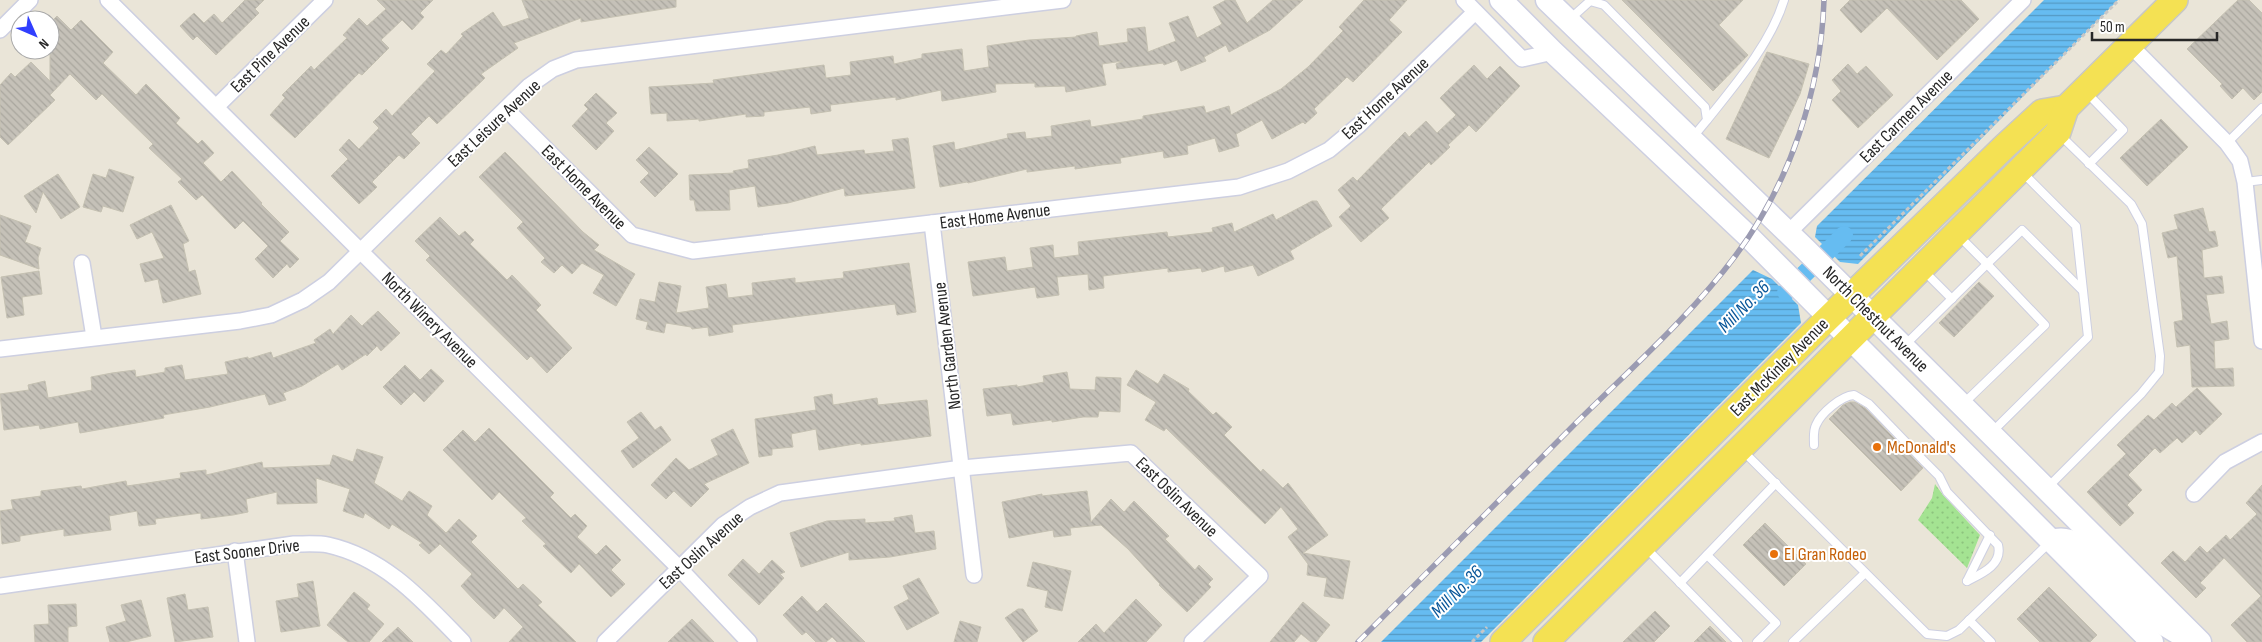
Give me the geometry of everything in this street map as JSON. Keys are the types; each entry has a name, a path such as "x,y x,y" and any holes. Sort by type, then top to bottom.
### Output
{"main road":[{"name":"North Chestnut Avenue","path":"1502,0 1552,52 1784,271 2144,637"},
{"path":"1522,0 1546,24 1555,27 1568,21"},
{"name":"North Chestnut Avenue","path":"1548,0 1806,250 2200,642"},
{"name":"East McKinley Avenue","path":"1546,642 2058,132 2066,108 2175,0"},
{"name":"East McKinley Avenue","path":"1503,642 1851,295 2042,112 2066,108"},
{"path":"1737,226 1788,233"},
{"path":"1525,642 1627,540 1673,473"},
{"path":"2051,541 2060,538 2071,541 2083,548 2152,617 2193,642"}],"street":[{"path":"0,30 30,0"},
{"name":"North Winery Avenue","path":"108,0 679,568 749,642"},
{"name":"East Pine Avenue","path":"216,107 325,0"},
{"name":"East Leisure Avenue","path":"0,349 271,316 303,300 329,282 361,252 530,86 552,69 576,60 1063,0"},
{"path":"1464,0 1522,59 1552,52"},
{"name":"East Carmen Avenue","path":"1788,233 2023,0"},
{"name":"East Home Avenue","path":"506,109 632,235 693,251 1239,187 1288,171 1329,150 1359,125 1475,12"},
{"path":"2130,45 2227,143 2240,161 2245,182 2260,303 2262,341"},
{"name":"North Garden Avenue","path":"932,223 962,468"},
{"path":"82,263 94,338"},
{"path":"2194,494 2225,462 2262,442"},
{"name":"East Oslin Avenue","path":"606,642 723,525 750,507 780,493 962,468 1131,453 1260,576 1192,642"},
{"path":"962,468 974,575"},
{"name":"East Sooner Drive","path":"0,586 235,551 294,544 327,545 359,555 389,572 414,593 463,642"},
{"path":"235,551 247,642"}],"lane":[{"path":"1691,140 1743,74 1779,16 1784,0"},
{"path":"1568,21 1590,1 1604,5 1705,107 1707,120"},
{"path":"2084,90 2123,130 2089,164"},
{"path":"2227,143 2262,108"},
{"path":"2045,489 2141,394 2159,372 2160,356 2142,224 2131,204 2058,132"},
{"path":"1990,434 2088,337 2076,226 2020,170"},
{"path":"2245,182 2262,180"},
{"path":"1903,346 2022,230 2082,290"},
{"path":"1956,233 2045,325 1961,405"},
{"path":"1921,268 1952,299"},
{"path":"1814,445 1816,424 1828,410 1845,397 1854,395 1862,398 1939,476 1947,492 1990,535 1999,549 1997,560 1992,567 1967,581 1990,535"},
{"path":"1740,448 1927,634 1948,636 1959,630 2051,541"},
{"path":"1680,583 1776,483"},
{"path":"1643,545 1738,642"},
{"path":"1707,555 1776,623 1757,642"},
{"path":"1793,642 1865,573"},
{"path":"1969,620 1990,642"}],"path":[{"path":"1857,261 2119,0"}],"green space":[{"path":"1935,484 1980,535 1967,568 1918,520 1932,498"}],"water":[{"path":"2044,0 2118,0 1858,264 1840,262 1815,237 1817,226"},
{"path":"1753,270 1772,279 1798,305 1801,323 1481,642 1381,642"}],"building":[{"path":"245,0 264,0 255,9 259,13 216,55 197,36 193,40 180,26 194,13 204,23 214,14 222,23"},
{"path":"377,0 433,0 420,13 424,17 412,30 402,20 381,40 389,48 362,75 359,73 295,138 270,115 285,98 282,95 311,66 314,70 347,38 343,35 359,18 367,26 386,9"},
{"path":"522,0 676,0 676,7 581,22 581,18 514,43 518,48 481,74 485,78 437,124 429,116 411,134 420,143 404,159 399,155 372,182 377,187 359,204 331,176 348,159 339,150 349,139 359,149 379,128 373,122 386,109 392,116 435,71 427,64 441,50 446,54 463,36 461,34 493,12 503,27 529,18"},
{"path":"1226,0 1235,0 1247,23 1273,0 1303,0 1270,30 1229,52 1226,45 1204,57 1206,61 1181,71 1177,60 1164,65 1163,63 1117,69 1116,64 1123,61 1102,64 1106,85 1066,92 1065,86 1035,87 1035,83 995,84 996,92 942,101 941,90 896,100 896,97 830,105 831,111 811,114 810,107 764,112 764,116 746,117 746,114 699,121 699,119 667,121 667,113 651,114 649,87 714,83 713,80 824,65 826,78 851,75 850,62 893,56 894,64 922,58 922,54 962,49 964,71 989,67 987,46 1029,40 1076,37 1097,32 1099,46 1128,42 1127,29 1145,27 1148,52 1176,41 1169,23 1188,16 1197,38 1222,24 1213,7"},
{"path":"1364,0 1407,0 1389,20 1402,32 1353,82 1347,77 1314,109 1317,113 1305,124 1303,122 1272,139 1262,120 1236,134 1239,146 1219,152 1215,138 1187,146 1188,154 1164,158 1163,151 1120,158 1121,163 1075,169 1075,166 1027,172 1027,169 968,183 940,187 933,146 954,142 955,150 1008,138 1007,134 1025,132 1026,139 1052,136 1051,126 1090,120 1091,127 1143,119 1143,116 1204,106 1206,113 1229,106 1231,115 1281,89 1308,67 1343,31 1339,27"},
{"path":"1622,0 1743,0 1719,25 1748,55 1713,91"},
{"path":"1850,0 1961,0 1979,19 1937,60 1887,8 1861,33 1840,10"},
{"path":"2238,0 2249,0 2262,13 2262,92 2254,100 2243,88 2232,99 2220,86 2222,84 2187,49"},
{"path":"60,19 71,30 81,20 113,52 103,63 136,95 146,84 180,118 176,123 198,144 202,140 214,153 203,163 221,182 232,171 289,232 280,241 299,259 290,268 287,264 273,278 255,259 268,246 243,221 235,229 202,195 196,200 178,182 182,179 149,148 153,144 102,94 96,100 70,74 50,95 55,100 8,145 0,137 0,85 11,73 15,77 31,62 50,81 50,60 60,60"},
{"path":"1767,52 1809,64 1800,94 1769,158 1726,139"},
{"path":"1848,64 1857,74 1866,66 1893,95 1858,128 1832,100 1841,91 1832,80"},
{"path":"1474,65 1487,79 1500,66 1520,86 1476,132 1469,125 1448,145 1450,147 1431,165 1429,162 1381,209 1389,218 1361,242 1339,217 1351,206 1338,190 1353,177 1357,181 1405,132 1409,137 1426,121 1437,133 1456,115 1440,98"},
{"path":"596,93 617,113 606,123 614,131 596,150 572,126 588,109 584,105"},
{"path":"2161,119 2188,147 2147,186 2120,158"},
{"path":"908,138 915,188 845,196 844,188 788,203 758,207 755,186 729,190 730,210 696,211 694,200 690,200 689,175 734,173 733,171 749,168 748,160 815,146 817,155 864,150 865,154 894,151 892,140"},
{"path":"649,147 678,174 655,197 640,182 649,173 636,160"},
{"path":"505,152 583,232 599,245 594,250 635,274 616,306 593,293 604,275 582,263 572,274 562,265 554,273 541,262 545,258 517,228 523,222 479,177"},
{"path":"109,169 134,177 123,212 103,206 101,212 83,207 93,174 106,178"},
{"path":"58,174 80,207 61,219 43,192 36,213 24,196"},
{"path":"1312,201 1317,201 1332,226 1290,251 1294,259 1258,276 1253,265 1225,272 1224,266 1202,272 1201,268 1168,272 1168,268 1103,276 1104,288 1089,290 1088,274 1057,277 1059,295 1037,298 1035,287 973,296 968,262 1005,257 1007,271 1033,267 1030,248 1053,245 1054,258 1079,255 1078,242 1167,232 1168,237 1213,232 1212,228 1232,223 1234,232 1273,214 1276,220"},
{"path":"171,205 189,241 183,244 189,272 195,270 201,294 163,303 158,279 145,282 140,264 164,258 152,232 137,239 130,225"},
{"path":"2203,208 2209,232 2215,231 2218,246 2202,250 2204,278 2222,276 2224,293 2206,295 2211,324 2227,321 2229,339 2214,341 2215,369 2233,368 2234,386 2192,387 2190,345 2177,347 2174,322 2183,320 2177,256 2168,258 2162,233 2178,229 2174,215"},
{"path":"0,215 31,226 25,242 41,248 38,258 39,269 0,255"},
{"path":"440,217 459,236 465,231 474,240 470,244 507,280 512,275 541,305 536,310 572,348 547,373 531,356 527,360 426,260 430,256 415,241"},
{"path":"909,263 916,312 897,315 895,304 732,325 733,332 709,336 708,327 692,329 691,327 666,323 664,333 646,329 648,322 636,319 640,299 655,302 659,282 681,286 676,313 709,308 706,287 726,284 728,298 753,295 752,283 795,278 795,283 844,278 843,272"},
{"path":"39,271 42,294 22,297 24,315 7,318 1,277"},
{"path":"1979,282 1994,296 1954,337 1939,323"},
{"path":"378,311 400,333 381,351 377,346 367,356 366,354 342,370 338,364 302,386 283,393 286,400 269,405 265,394 210,407 163,415 164,418 80,433 78,422 40,429 39,425 4,430 0,394 29,390 28,385 45,381 48,398 92,390 91,377 112,373 135,370 136,377 165,372 165,368 182,365 185,380 228,374 225,362 248,357 248,359 271,352 273,358 316,343 314,340 330,329 333,334 351,315 362,326"},
{"path":"405,365 420,380 431,369 444,381 424,402 414,392 401,405 383,387"},
{"path":"1136,370 1158,384 1164,374 1189,389 1188,391 1213,415 1216,412 1232,427 1224,435 1261,472 1263,469 1283,488 1288,483 1328,535 1303,553 1350,561 1343,599 1324,596 1327,578 1307,575 1308,564 1288,537 1298,529 1281,507 1265,524 1166,428 1164,431 1145,420 1156,402 1127,385"},
{"path":"1067,372 1070,389 1095,390 1096,377 1121,378 1120,412 1099,411 1098,417 1013,425 1011,413 987,416 983,389 1017,385 1017,387 1044,382 1043,376"},
{"path":"2197,388 2222,414 2200,435 2196,430 2182,443 2177,438 2160,453 2155,448 2128,475 2142,490 2127,505 2134,513 2120,526 2087,492 2126,454 2117,445 2148,415 2154,420 2172,403 2176,407"},
{"path":"832,394 833,405 877,398 878,405 927,400 931,436 861,445 861,443 819,450 816,429 791,434 793,447 772,449 772,455 759,457 755,419 816,410 814,397"},
{"path":"1855,402 1865,408 1923,468 1901,491 1829,419 1843,405"},
{"path":"641,412 655,430 661,426 671,440 633,468 621,451 639,438 627,422"},
{"path":"489,428 554,493 550,497 571,518 575,514 587,526 577,537 596,555 606,545 621,560 611,570 625,584 611,597 579,564 571,573 543,546 546,544 522,521 526,518 499,492 492,500 443,450 463,430 475,442"},
{"path":"733,429 749,463 704,484 709,489 691,507 674,491 666,499 651,485 676,458 689,470 718,455 711,440"},
{"path":"357,449 383,457 374,483 402,501 409,491 432,506 427,515 446,533 459,519 477,536 471,542 518,589 523,584 542,602 538,605 576,642 509,642 523,627 504,608 494,619 476,602 461,586 472,574 440,544 429,554 419,545 422,543 392,524 389,529 365,513 363,518 343,511 350,489 316,478 317,503 277,504 277,492 246,499 248,512 233,515 201,519 201,513 155,519 156,524 139,526 137,511 109,516 111,530 64,536 64,529 20,536 20,541 2,544 0,511 13,509 11,500 41,496 41,491 81,486 82,489 126,481 127,486 181,478 180,473 206,470 206,475 262,462 263,468 330,465 333,455 353,462"},
{"path":"2262,485 2262,642 2247,642 2231,625 2261,596 2224,558 2200,583 2206,588 2196,598 2161,563 2173,551 2185,562 2200,546 2207,553 2226,535 2230,540 2257,514 2246,503"},
{"path":"1087,491 1091,522 1111,499 1124,512 1134,501 1169,536 1165,539 1195,570 1199,565 1213,579 1208,584 1211,587 1187,612 1159,585 1128,549 1101,525 1070,528 1071,535 1054,537 1053,530 1009,538 1002,502 1042,494 1042,496"},
{"path":"912,515 915,533 934,531 936,549 890,557 849,560 849,552 801,567 790,533 827,521 865,519 865,523 895,521 894,518"},
{"name":"El Gran Rodeo","path":"1765,523 1806,564 1784,586 1743,545"},
{"path":"743,559 759,574 772,560 785,572 780,574 784,578 759,605 728,575"},
{"path":"1033,562 1071,571 1062,611 1045,607 1048,591 1027,586"},
{"path":"919,578 939,613 907,630 894,607 909,599 903,586"},
{"path":"313,581 320,626 281,632 276,601 299,597 297,584"},
{"path":"2049,587 2097,635 2090,642 2040,642 2017,619"},
{"path":"354,592 370,605 367,609 384,624 369,642 348,642 327,625"},
{"path":"185,594 188,610 208,607 213,637 175,642 167,598"},
{"path":"802,596 817,612 826,603 865,642 837,642 832,637 826,642 816,642 806,632 802,635 783,615"},
{"path":"1136,599 1162,625 1146,642 1078,642 1096,624 1104,633"},
{"path":"141,600 151,636 126,642 110,642 106,627 126,621 121,605"},
{"path":"1303,602 1330,625 1316,642 1311,642 1301,634 1294,642 1270,642"},
{"path":"76,604 77,626 68,627 68,642 35,642 34,625 49,624 48,605"},
{"path":"1018,609 1023,609 1038,631 1023,642 1005,618"},
{"path":"1655,611 1670,626 1654,642 1623,642"},
{"path":"692,619 714,642 668,642"},
{"path":"960,621 981,627 977,642 954,642"},
{"path":"1710,626 1726,642 1694,642"},
{"path":"398,627 413,642 382,642"}],"waterway":[{"name":"Mill No. 36","path":"1786,292 1844,235"}],"railway":[{"path":"1358,642 1678,323 1736,255 1772,197 1787,166 1799,134 1817,68 1824,0"}],"place":[{"name":"McDonald's","path":"1877,447"},
{"name":"El Gran Rodeo","path":"1774,554"}]}
